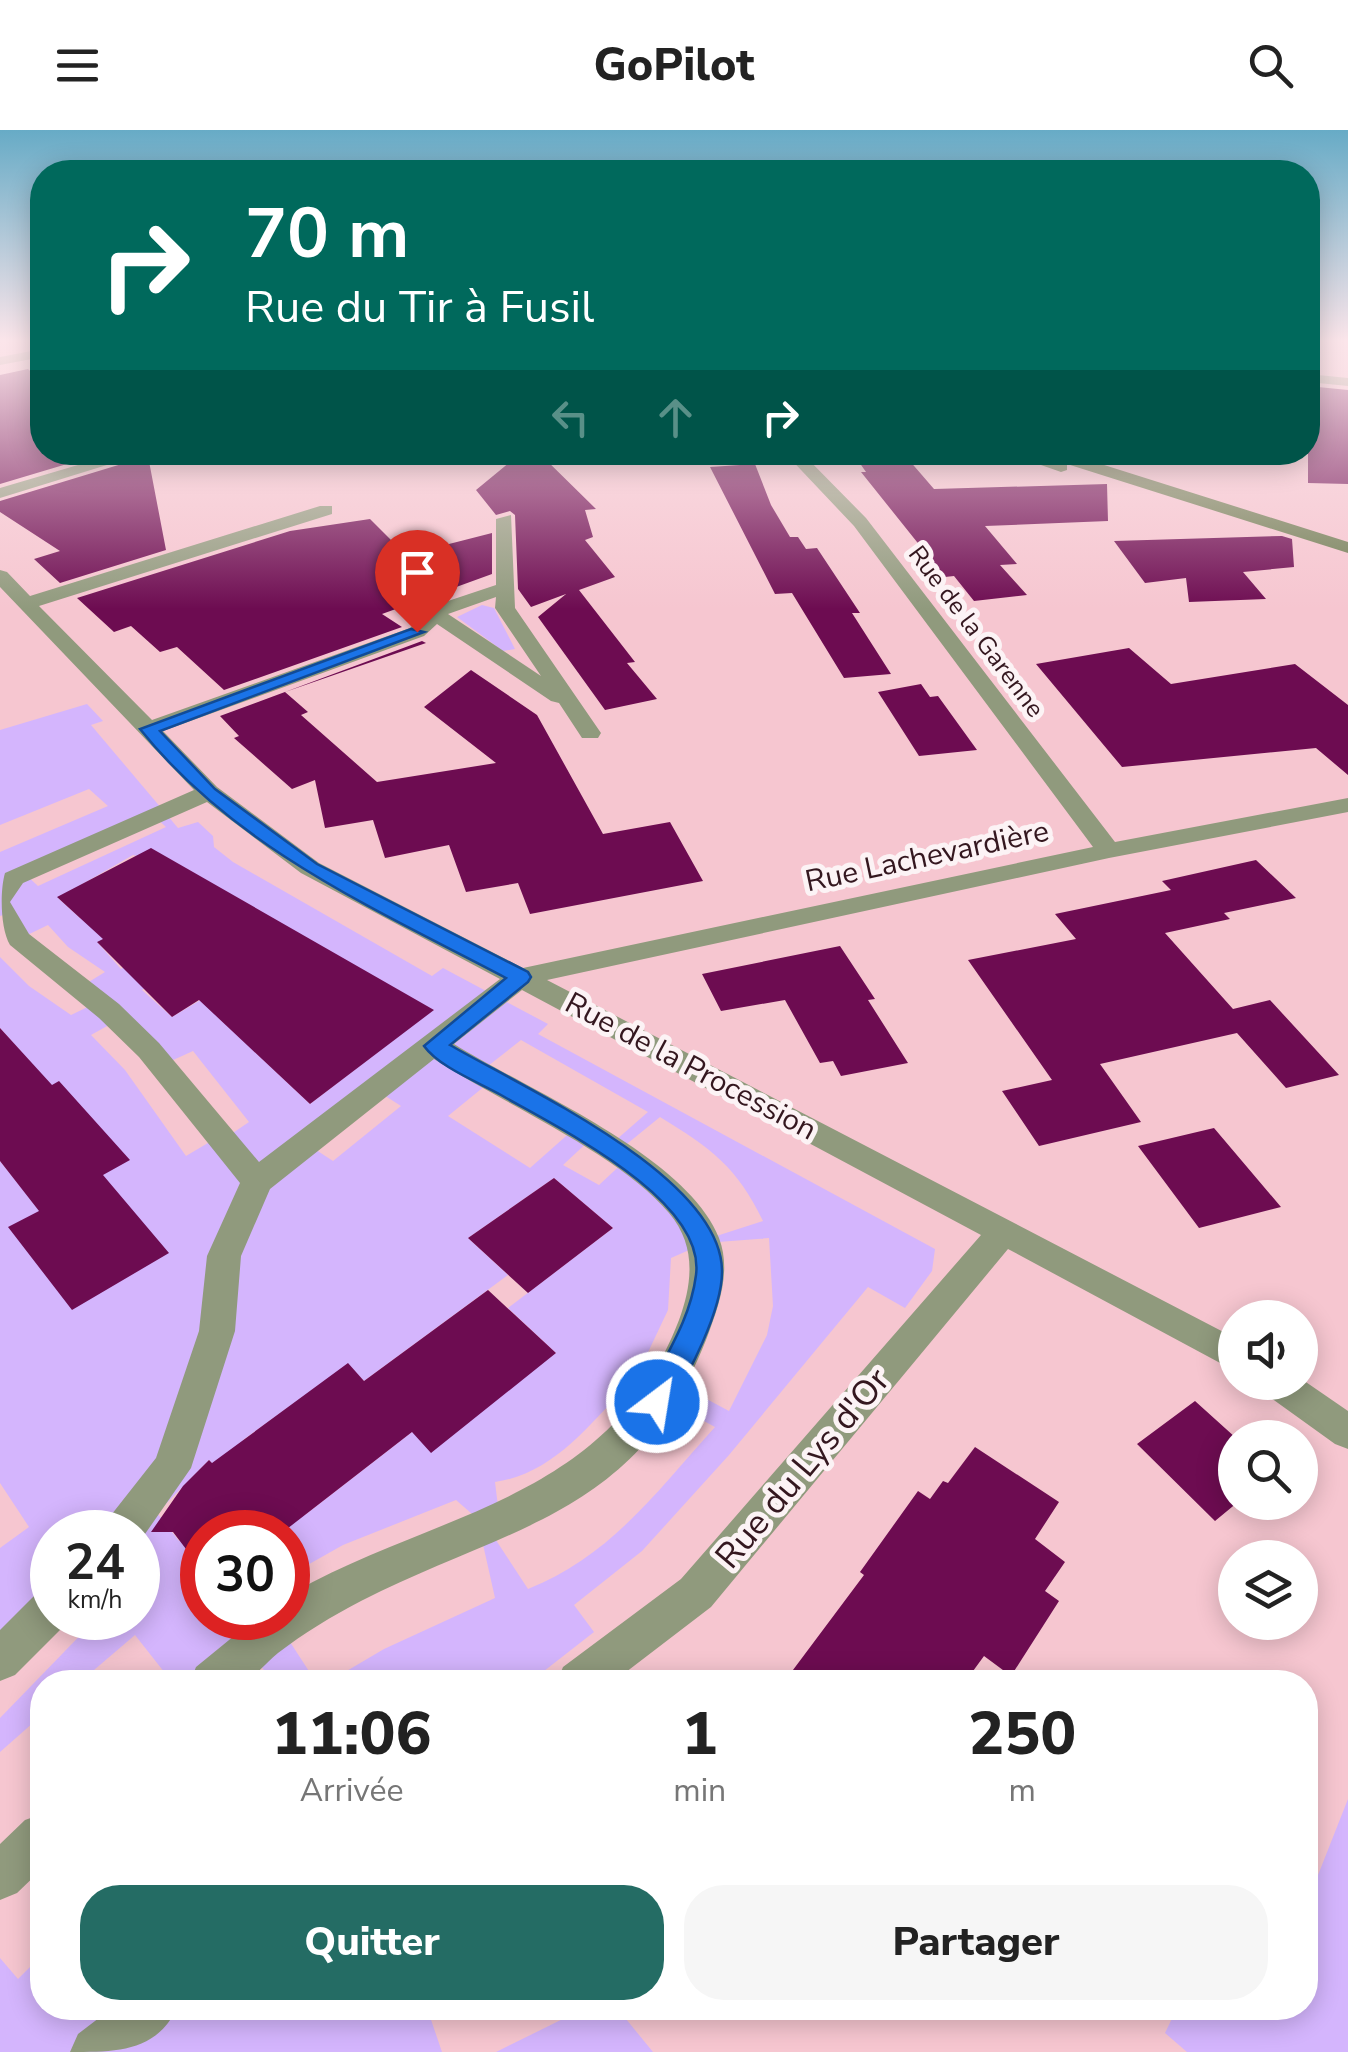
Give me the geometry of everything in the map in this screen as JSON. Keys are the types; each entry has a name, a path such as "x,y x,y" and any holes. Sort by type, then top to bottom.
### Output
{"street":[{"path":"0,493 96,465"},
{"name":"Rue de la Garenne","path":"805,465 860,522 1109,851"},
{"path":"1063,465 1137,484"},
{"path":"1082,465 1348,548"},
{"path":"28,603 326,510"},
{"path":"505,519 505,608 590,733"},
{"name":"Rue de la Procession","path":"0,576 209,792 310,868 1218,1347"},
{"path":"149,729 417,632 443,609 505,588"},
{"path":"436,615 570,705"},
{"path":"0,898 14,878 209,792"},
{"name":"Rue Lachevardière","path":"520,977 1109,851 1348,805"},
{"path":"0,906 19,939 109,1011 149,1050 184,1098 257,1181"},
{"path":"139,1510 172,1468 217,1330 224,1256 257,1181 520,977"},
{"path":"224,1670 279,1624 347,1586 500,1523 586,1474 627,1437 657,1402 685,1355 710,1273 705,1243 692,1218 628,1158 435,1046"},
{"name":"Rue du Lys d'Or","path":"594,1670 696,1593 1004,1232"},
{"path":"1303,1400 1348,1432"},
{"path":"0,1660 30,1630"},
{"path":"0,1876 30,1848"},
{"path":"96,2052 137,2020"}],"shaded area":[{"path":"482,605 494,608 515,649 503,651 457,617"},
{"path":"87,704 103,721 91,725 178,828 198,822 213,836 214,847 233,862 432,976 443,968 548,1024 538,1034 935,1249 932,1271 905,1308 868,1287 729,1455 642,1551 574,1605 594,1632 545,1670 348,1670 384,1649 495,1598 480,1531 487,1527 456,1500 343,1545 310,1564 310,1511 412,1432 556,1353 508,1308 613,1228 554,1178 468,1238 508,1275 364,1381 348,1364 243,1440 301,1510 254,1510 209,1460 160,1510 30,1510 30,1630 0,1660 0,1548 29,1527 0,1483 0,1161 39,1210 51,1085 0,1028 0,957 29,986 71,1015 96,1003 79,988 105,972 68,947 48,925 19,939 6,914 0,916 0,852 108,806 89,789 0,825 0,730","holes":["154,816 166,827 38,886 25,874","137,856 433,1010 310,1104 222,1021 209,995 172,1017 142,990 169,972 146,953 121,969 98,943 116,932 90,917 81,919 58,898","118,1020 160,1066 193,1051 249,1122 221,1141 218,1137 186,1156 125,1070 91,1035","521,1040 648,1112 608,1147 617,1152 660,1117 721,1160 743,1186 763,1221 704,1240 628,1158 599,1185 563,1165 592,1138 479,1073","491,1081 574,1129 530,1168 448,1116","376,1090 401,1106 333,1161 307,1144","769,1238 773,1306 767,1335 729,1411 671,1380 664,1390 642,1365 668,1310 671,1258 705,1243","623,1390 657,1402 661,1398 715,1427 652,1498 608,1540 584,1559 528,1589 488,1528 500,1523 495,1482 550,1460"]},
{"path":"160,1517 180,1540 180,1640 289,1640 308,1670 264,1670 248,1649 224,1670 163,1670 139,1640 160,1640"},
{"path":"76,1640 129,1640 94,1670 47,1670"},
{"path":"30,1687 30,1726 0,1752 0,1718"},
{"path":"1348,1799 1348,2052 1187,2052 1165,2033 1171,2020 1318,2020 1318,1875"},
{"path":"0,1958 18,1979 30,1967 30,2020 431,2020 442,2052 0,2052"},
{"path":"561,2020 627,2020 653,2052 496,2052"}],"building":[{"path":"0,429 30,429 30,465 64,465 0,484"},
{"path":"1320,429 1348,429 1348,484 1308,483 1308,465 1320,465"},
{"path":"118,465 150,465 166,550 60,583 34,559 60,551 0,512 0,501"},
{"path":"506,465 551,465 596,509 585,510 593,537 585,540 615,577 579,590 635,662 627,663 657,699 605,710 538,617 566,594 531,607 518,589 515,515 510,511 496,515 476,490"},
{"path":"755,465 771,505 790,537 798,537 806,549 817,548 860,613 852,613 891,674 844,678 792,593 775,594 710,467"},
{"path":"861,465 913,465 934,489 1107,484 1108,521 985,526 1017,564 1000,565 1027,595 974,601 954,576 945,577 861,472 866,472"},
{"path":"370,519 406,555 492,533 492,574 382,614 402,627 224,690 177,647 160,652 131,626 114,632 77,598 290,531"},
{"path":"1282,536 1292,539 1294,567 1243,572 1266,599 1189,602 1186,578 1145,583 1114,541"},
{"path":"422,641 426,643 285,692 308,712 301,715 377,782 496,763 424,707 471,670 537,715 603,834 670,822 703,881 530,914 518,883 466,892 449,845 385,858 373,820 325,828 315,780 292,789 234,738 239,736 220,716"},
{"path":"1129,648 1171,684 1295,664 1348,705 1348,775 1316,748 1122,767 1036,664"},
{"path":"921,684 930,697 938,696 977,750 919,756 878,692"},
{"path":"151,848 434,1010 310,1104 199,1000 172,1017 97,942 103,939 57,897"},
{"path":"1256,860 1296,898 1224,913 1230,919 1165,933 1233,1009 1270,1000 1339,1075 1286,1088 1237,1033 1100,1064 1141,1122 1039,1146 1002,1091 1052,1080 968,960 1076,939 1055,914 1171,890 1162,881"},
{"path":"840,946 875,999 868,1000 908,1063 841,1076 833,1061 820,1063 785,1000 721,1011 702,974"},
{"path":"0,1028 52,1085 59,1081 130,1160 103,1175 169,1253 72,1310 8,1227 39,1211 0,1161"},
{"path":"1214,1128 1281,1207 1199,1228 1138,1146"},
{"path":"554,1178 613,1228 528,1293 468,1238"},
{"path":"488,1290 556,1353 431,1453 412,1432 310,1511 180,1510 180,1541 173,1532 160,1532 160,1519 183,1486 209,1460 212,1463 348,1363 364,1381"},
{"path":"1195,1401 1218,1422 1218,1519 1215,1521 1137,1444"},
{"path":"975,1447 1059,1502 1035,1539 1065,1562 1045,1591 1059,1601 1015,1670 1003,1670 984,1656 974,1670 793,1670 864,1575 860,1572 918,1491 930,1499 943,1481 948,1483"}],"route":[{"path":"417,632 149,729 209,792 310,868 520,977 435,1046 628,1158 692,1218 705,1243 710,1273 685,1355 657,1402"}]}
